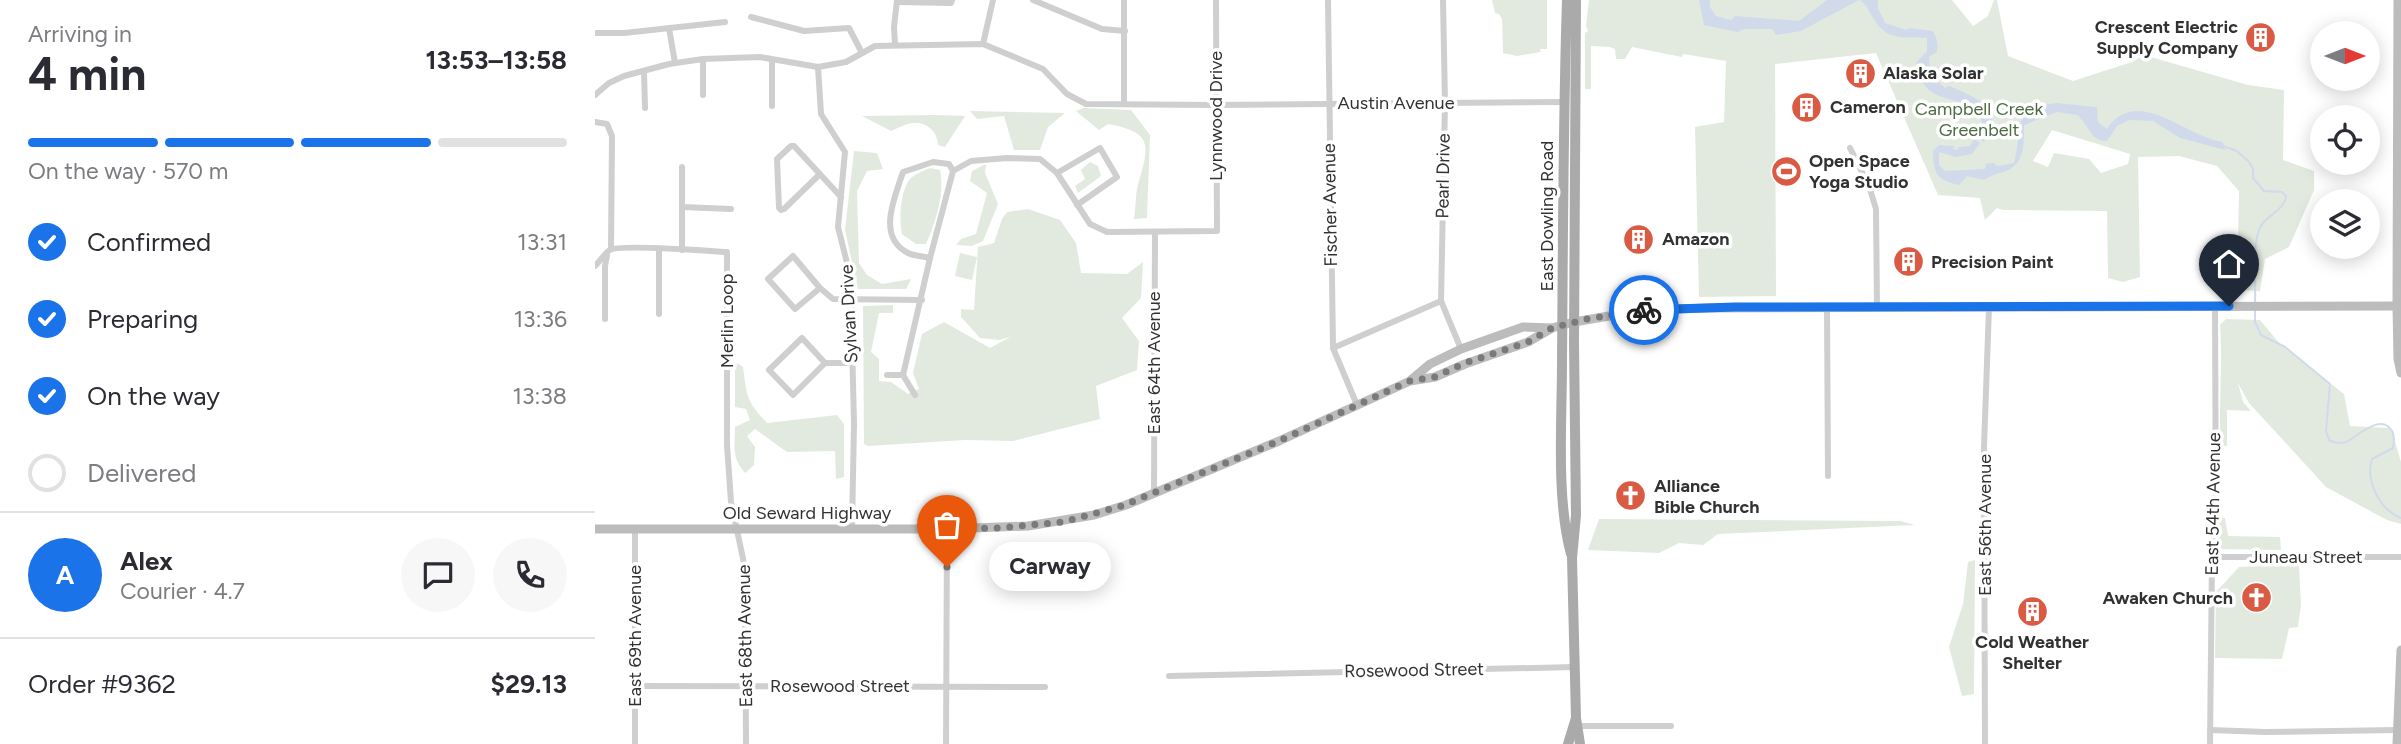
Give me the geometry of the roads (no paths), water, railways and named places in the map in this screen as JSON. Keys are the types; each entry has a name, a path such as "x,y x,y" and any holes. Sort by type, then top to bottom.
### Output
{"main road":[{"path":"2398,0 2398,359 2401,373"},
{"name":"East Dowling Road","path":"1571,5 1563,102 1557,327 1564,519 1571,558"},
{"name":"East Dowling Road","path":"1571,5 1575,102 1576,515 1571,558 1580,744"},
{"name":"Old Seward Highway","path":"595,529 947,529 1063,522 1154,494 1410,381 1435,377 1465,363 1528,342 1557,327 1644,310 2399,306"},
{"name":"Old Seward Highway","path":"1410,381 1430,364 1461,349 1523,327 1557,327"},
{"path":"2397,744 2401,650"},
{"name":"East Dowling Road","path":"1568,744 1577,722"}],"street":[{"path":"895,44 897,1 951,3 952,0"},
{"path":"595,95 609,83 624,76 703,59 760,57 818,67 846,62 876,46 983,44 993,0"},
{"path":"1033,0 1052,4 1102,29 1125,31"},
{"path":"1124,0 1124,104"},
{"name":"Lynnwood Drive","path":"1155,233 1217,231 1216,0"},
{"name":"Fischer Avenue","path":"1328,0 1333,348 1357,405"},
{"name":"Pearl Drive","path":"1443,0 1445,103 1441,301 1461,349"},
{"path":"751,17 804,31 849,28 862,54"},
{"path":"595,33 624,33 725,22"},
{"path":"669,29 675,63"},
{"name":"Austin Avenue","path":"983,44 1043,69 1067,94 1086,104 1575,102"},
{"path":"703,59 703,95"},
{"path":"772,60 772,106"},
{"name":"Sylvan Drive","path":"818,67 821,114 845,152 838,227 849,271 851,300 852,528"},
{"path":"644,72 645,108"},
{"path":"595,122 607,124 612,136 609,251 604,266 605,319"},
{"path":"820,174 784,209 779,208 777,159 791,146 794,146 820,174 841,197"},
{"path":"1057,173 1100,148 1105,155 1117,177 1077,205"},
{"path":"1850,148 1869,186 1876,209 1877,307"},
{"path":"915,395 903,375 953,172 971,160 1040,159 1057,173 1090,224 1107,232 1155,233"},
{"path":"930,258 908,253 896,243 889,229 895,199 903,172 933,162 949,164 953,172"},
{"path":"682,167 682,250"},
{"path":"682,207 731,209"},
{"name":"East 64th Avenue","path":"1154,494 1155,233"},
{"name":"Merlin Loop","path":"609,251 629,246 659,250 727,252 727,445 731,502 737,529"},
{"path":"659,250 659,314"},
{"path":"595,266 609,251"},
{"path":"820,288 795,309 768,279 793,256 833,299 922,300"},
{"path":"1333,348 1441,301"},
{"name":"East 54th Avenue","path":"2210,744 2212,557 2215,551 2215,306"},
{"path":"1827,307 1828,476"},
{"name":"East 56th Avenue","path":"1985,744 1984,447 1989,307"},
{"path":"825,362 793,395 769,370 802,338 825,362 852,363"},
{"path":"887,375 903,375"},
{"name":"East 69th Avenue","path":"635,529 635,744"},
{"name":"East 68th Avenue","path":"737,529 746,582 746,744"},
{"path":"946,744 947,529"},
{"name":"Juneau Street","path":"2212,557 2401,557"},
{"name":"Rosewood Street","path":"1169,676 1575,667"},
{"name":"Rosewood Street","path":"635,685 1045,687"},
{"path":"1577,722 1671,726"},
{"path":"2210,730 2397,730"}],"water":[{"path":"1699,0 1710,0 1710,7 1716,16 1731,20 1735,16 1799,21 1827,0 1859,0 1801,31 1776,35 1772,29 1745,29 1737,32 1704,25"},
{"path":"1859,0 1878,0 1878,8 1885,23 1906,30 1910,28 1933,31 1937,52 1929,57 1930,74 1945,88 1949,86 1959,90 1985,106 1992,121 1984,142 1977,135 1982,122 1974,107 1937,95 1924,84 1919,75 1916,63 1927,51 1927,38 1896,36 1884,31 1866,5"},
{"path":"2056,103 2097,107 2098,122 2107,129 2119,116 2132,111 2147,112 2223,142 2225,150 2180,138 2153,121 2129,120 2117,126 2107,141 2101,140 2093,135 2077,115 2057,112 2024,125 2020,158 2006,171 1984,180 1967,176 1959,185 1946,181 1935,171 1933,151 1939,145 1954,146 1953,149 1957,150 1959,147 1970,146 1974,139 1980,143 1972,154 1956,157 1939,152 1939,165 1945,171 1985,169 1986,164 1993,163 1998,166 2014,163 2024,116 2041,106"}],"waterway":[{"path":"2223,146 2237,151 2249,162 2253,169 2253,178 2264,191 2282,192 2286,196 2282,206 2265,220 2259,230 2255,256 2255,303"},
{"path":"2255,309 2255,322 2261,335 2285,347 2330,384 2326,431 2329,440 2346,442 2369,428 2382,424 2392,431 2393,448 2372,459 2370,468 2376,494 2393,514 2401,518"}],"place":[{"name":"Crescent Electric Supply Company","path":"2261,37"},
{"name":"Alaska Solar","path":"1860,73"},
{"name":"Cameron","path":"1807,107"},
{"name":"Open Space Yoga Studio","path":"1786,171"},
{"name":"Amazon","path":"1639,239"},
{"name":"Precision Paint","path":"1908,262"},
{"name":"Alliance Bible Church","path":"1631,496"},
{"name":"Carway","path":"947,567"},
{"name":"Awaken Church","path":"2256,598"},
{"name":"Cold Weather Shelter","path":"2032,612"}],"park label":[{"name":"Campbell Creek Greenbelt","path":"1979,119"}]}
